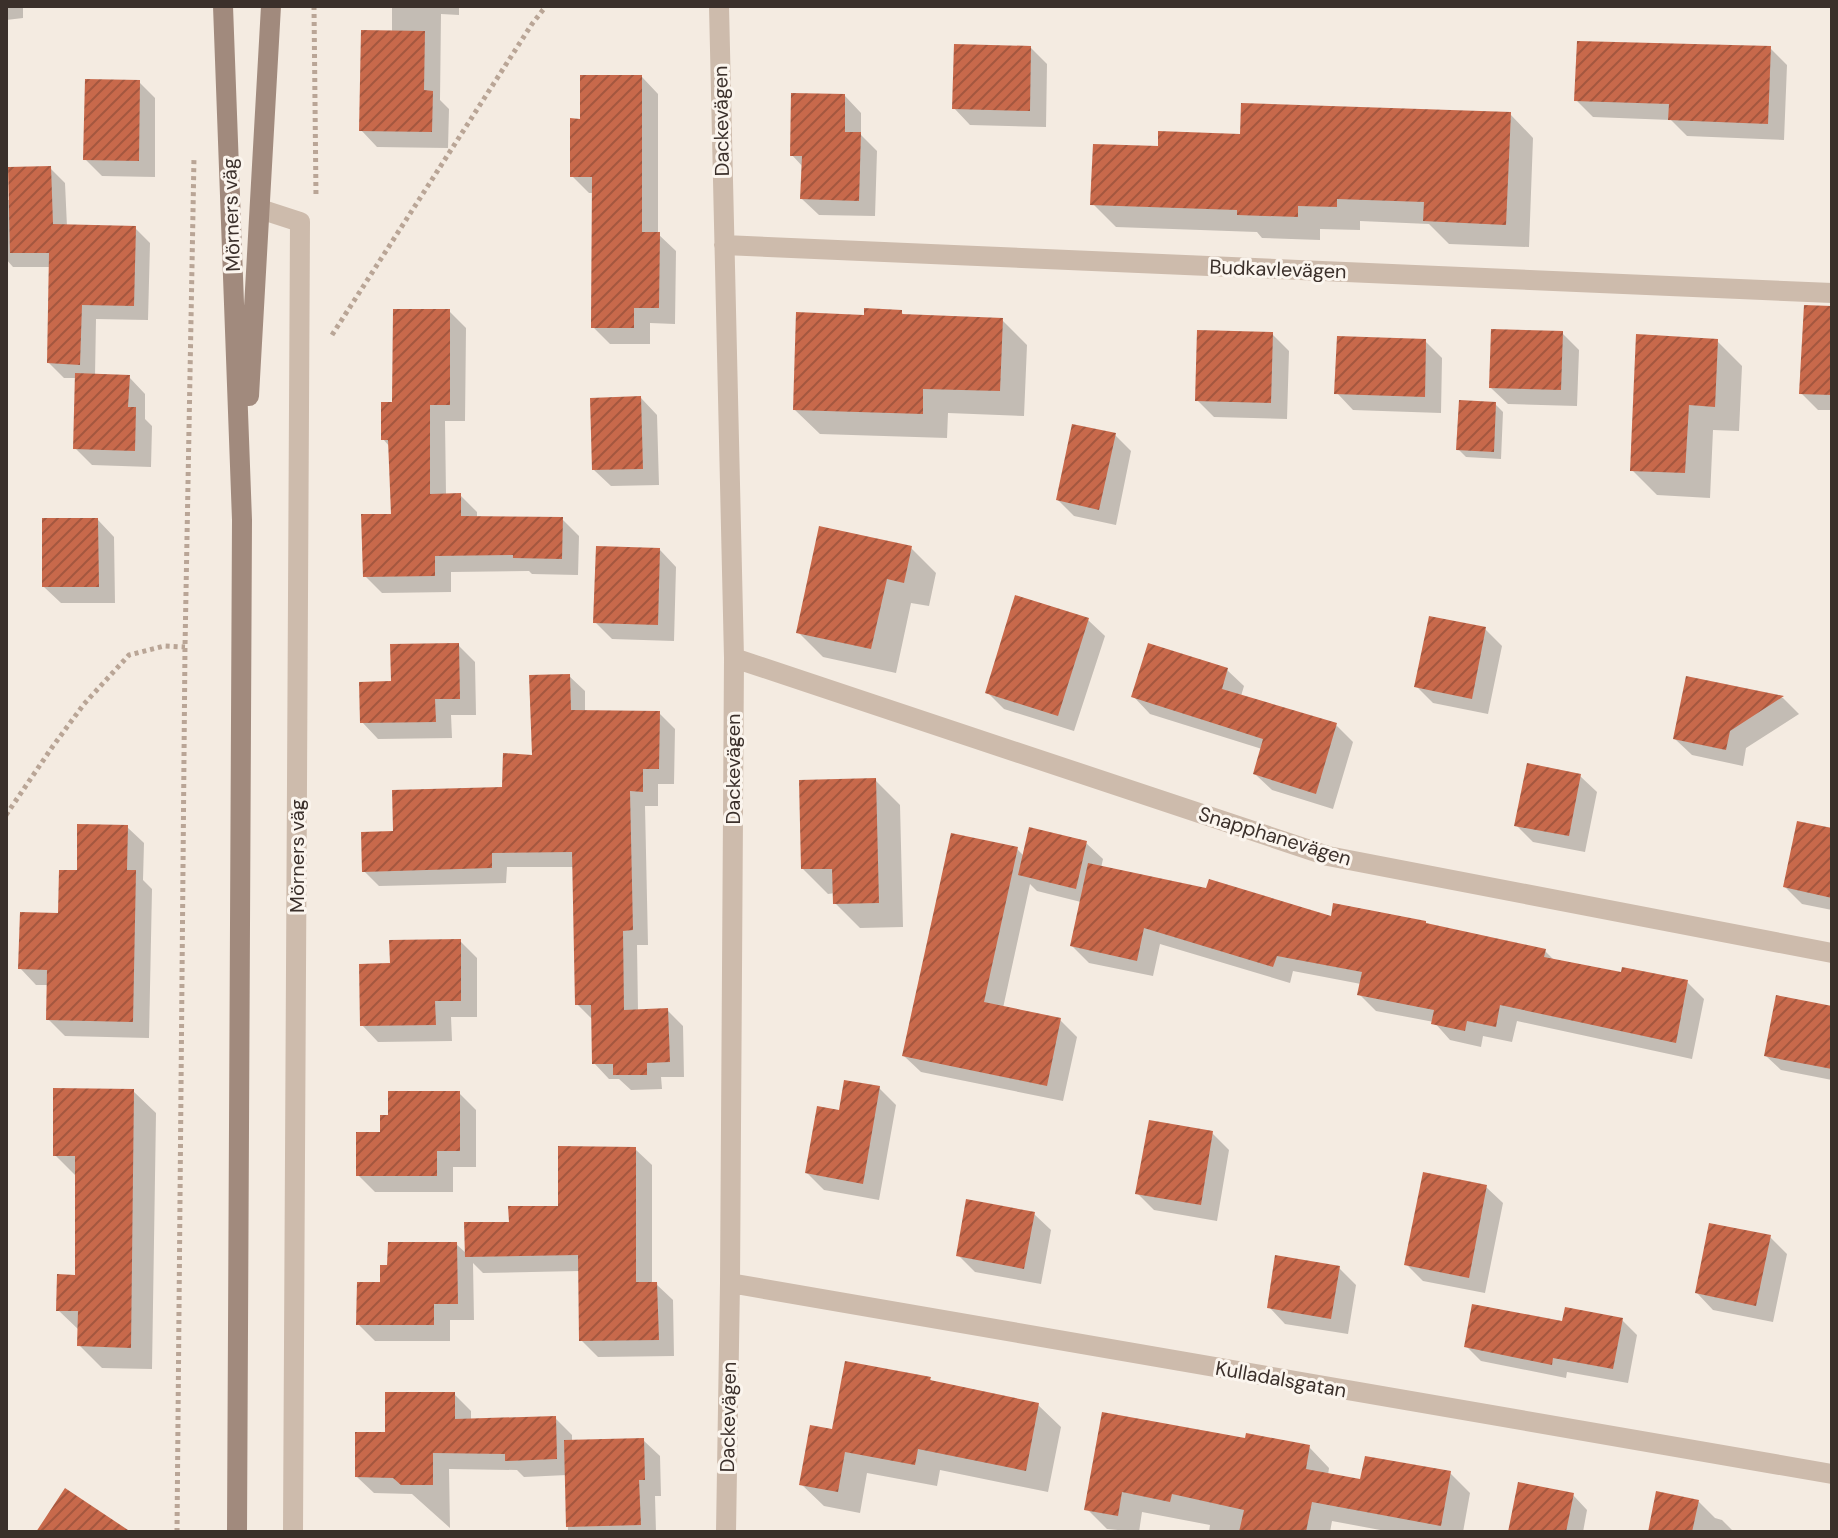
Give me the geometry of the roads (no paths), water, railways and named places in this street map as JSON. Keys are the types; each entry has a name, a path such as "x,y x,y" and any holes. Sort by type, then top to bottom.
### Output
{"main road":[{"name":"Mörners väg","path":"223,6 242,520 237,1532"},
{"name":"Mörners väg","path":"242,520 271,6"}],"street":[{"name":"Dackevägen","path":"719,6 734,658 726,1532"},
{"name":"Mörners väg","path":"260,209 300,222 293,1532"},
{"name":"Budkavlevägen","path":"724,245 1832,293"},
{"name":"Snapphanevägen","path":"734,658 1328,856 1832,953"},
{"name":"Kulladalsgatan","path":"730,1283 1832,1474"}]}
